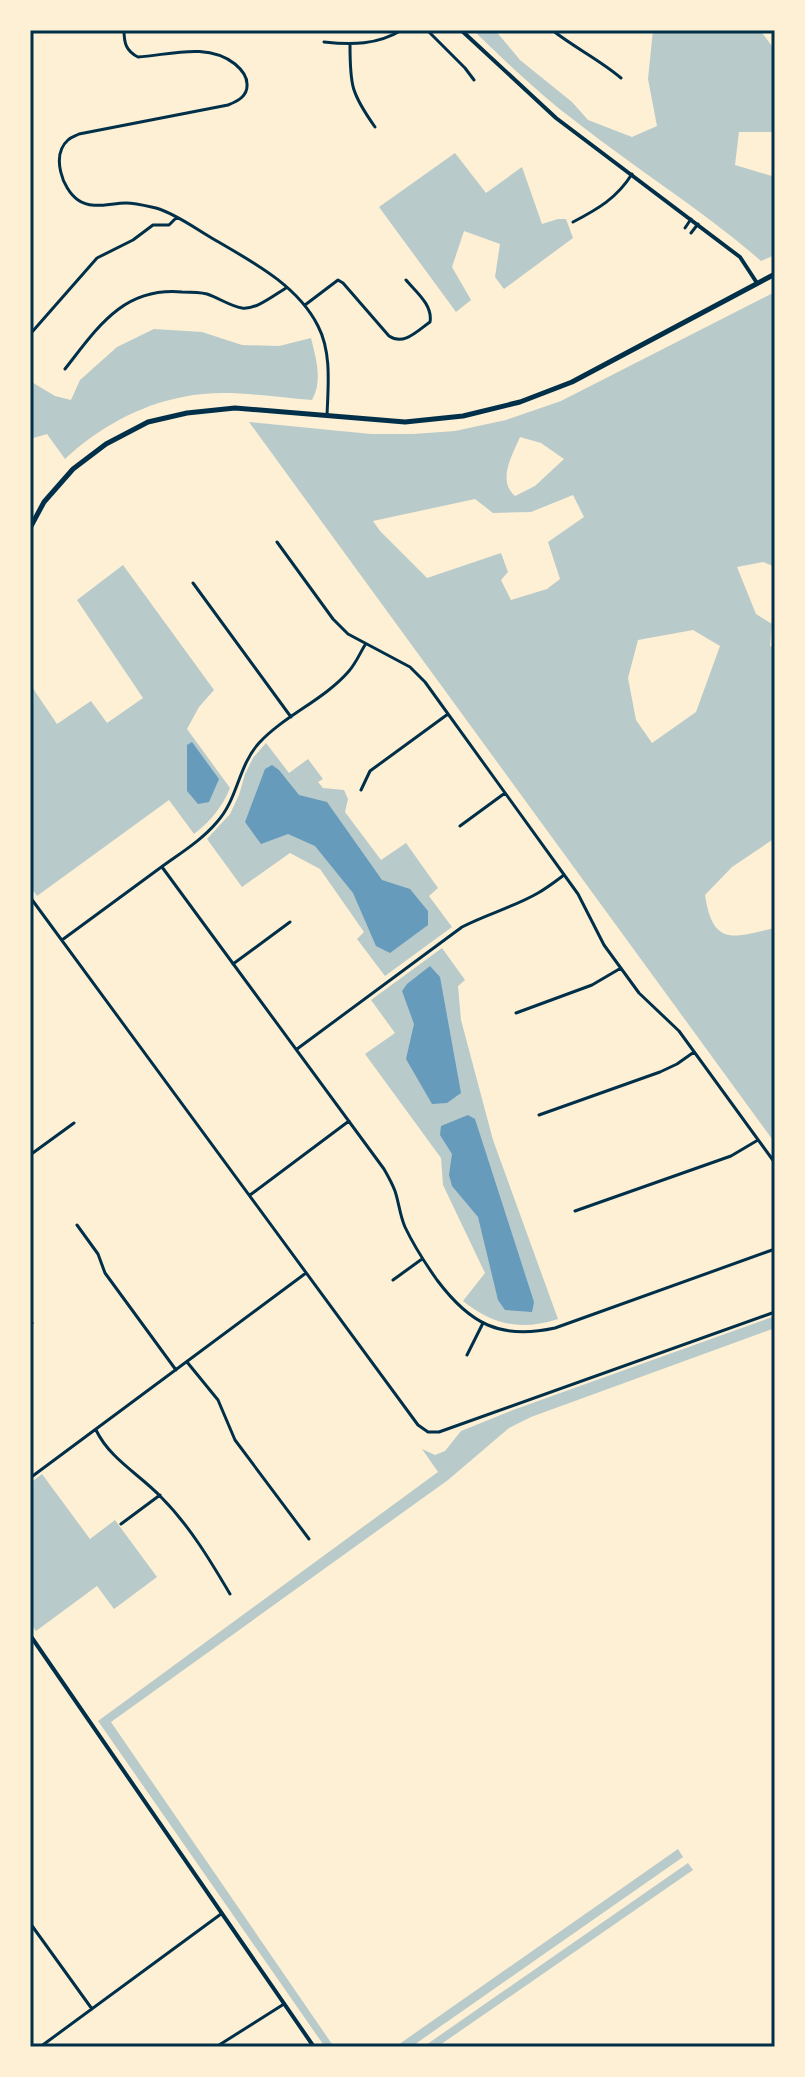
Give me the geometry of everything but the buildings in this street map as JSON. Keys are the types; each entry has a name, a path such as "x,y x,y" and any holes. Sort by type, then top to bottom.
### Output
{"main road":[{"path":"30,528 44,502 73,469 106,444 148,422 187,413 235,408 405,422 463,416 520,402 572,382 775,274"}],"street":[{"path":"124,30 124,42 130,52 138,57 204,50 221,55 241,70 247,81 247,90 243,97 228,105 79,134 67,141 62,149 60,168 64,181 71,193 86,204 128,203 157,208 177,217 244,257 286,288 304,305 318,326 325,346 329,377 327,416"},
{"path":"324,42 350,45 378,41 402,30"},
{"path":"427,30 474,80"},
{"path":"461,30 556,118 740,257 757,283"},
{"path":"552,30 621,78"},
{"path":"350,45 350,75 354,93 375,127"},
{"path":"573,222 618,193 632,174"},
{"path":"32,332 97,258 133,240 153,225 169,225 177,217"},
{"path":"685,228 691,219"},
{"path":"691,233 698,224"},
{"path":"304,305 338,280 389,336 404,340 430,322 431,317 427,305 406,280"},
{"path":"65,369 105,319 137,298 156,292 205,293 241,308 252,307 286,288"},
{"path":"277,542 333,619 348,634 410,667 425,682 564,875 588,911 604,945 639,993 679,1031 775,1163"},
{"path":"193,583 291,717"},
{"path":"62,940 219,821 231,801 248,757 270,733 343,677 365,645"},
{"path":"361,790 370,771 448,714"},
{"path":"460,826 505,793"},
{"path":"162,867 384,1169 395,1192 403,1224 422,1259 452,1300 466,1313 501,1330 534,1332 555,1328 775,1249"},
{"path":"296,1049 462,927 540,892 564,875"},
{"path":"30,897 418,1425 428,1432 439,1432 775,1312"},
{"path":"233,964 290,922"},
{"path":"516,1013 592,985 621,968"},
{"path":"539,1115 660,1072 694,1052"},
{"path":"249,1195 349,1121"},
{"path":"30,1155 74,1123"},
{"path":"575,1211 731,1156 758,1140"},
{"path":"77,1225 98,1254 105,1273 176,1370"},
{"path":"393,1280 422,1259"},
{"path":"30,1478 306,1273"},
{"path":"467,1355 483,1323"},
{"path":"187,1362 218,1400 235,1440 309,1539"},
{"path":"96,1430 109,1451 160,1495 196,1540 230,1594"},
{"path":"121,1524 160,1495"},
{"path":"30,1635 314,2047"},
{"path":"40,2047 222,1914"},
{"path":"30,1923 92,2009"},
{"path":"216,2047 284,2004"}],"shaded area":[{"path":"473,30 495,30 520,60 572,102 588,120 632,137 657,126 648,79 653,30 760,30 775,50 775,132 739,132 735,165 775,177 775,255 761,261 565,113"},
{"path":"455,153 486,193 522,167 542,224 566,219 573,238 504,289 495,277 500,244 464,231 452,267 471,300 456,312 379,207"},
{"path":"775,292 775,562 773,566 763,562 737,567 756,614 772,624 770,646 775,648 775,838 732,867 705,895 714,924 728,935 775,928 775,1143 249,422 371,434 413,434 455,431 506,420 561,401","holes":["520,437 541,443 564,459 535,486 515,496 507,483 507,475","573,495 584,517 548,542 560,579 547,589 511,600 501,580 508,572 501,553 427,578 373,521 475,499 493,513 531,512","693,630 720,646 696,712 652,743 636,720 628,678 638,640"]},
{"path":"154,329 202,332 242,345 279,346 311,338 318,369 312,400 215,393 167,401 120,420 65,459 47,434 30,439 30,381 55,396 71,400 80,380 117,347"},
{"path":"123,565 214,690 199,707 187,729 230,788 215,813 194,834 169,800 37,896 30,886 30,684 57,724 91,701 107,723 143,698 77,600"},
{"path":"266,743 289,773 308,759 323,779 318,782 323,788 344,790 348,799 345,812 381,860 406,843 438,888 429,896 452,927 385,976 357,939 364,932 320,869 290,853 242,887 207,839 230,814 253,758"},
{"path":"442,948 465,980 458,986 461,1020 493,1140 558,1319 531,1325 508,1324 485,1316 463,1301 485,1273 443,1185 441,1158 365,1054 395,1033 371,1000"},
{"path":"775,1316 775,1328 531,1417 509,1428 448,1480 111,1722 334,2047 325,2047 98,1721 438,1472 422,1449 435,1455 445,1451 461,1431"},
{"path":"42,1474 90,1539 115,1520 157,1577 114,1609 97,1586 36,1631 30,1623 30,1483"},
{"path":"678,1849 683,1857 411,2047 395,2047"},
{"path":"688,1863 693,1870 437,2047 423,2047"}],"water":[{"path":"192,742 219,779 209,802 198,804 187,791 187,745"},
{"path":"272,765 299,795 327,802 382,880 410,889 428,911 428,925 390,953 376,946 353,893 315,846 288,834 261,844 245,822 265,769"},
{"path":"430,966 440,977 461,1093 447,1103 432,1104 406,1059 414,1024 402,991"},
{"path":"468,1115 475,1119 534,1302 532,1312 505,1310 498,1300 478,1217 452,1186 449,1175 452,1154 440,1135 441,1126"}]}
